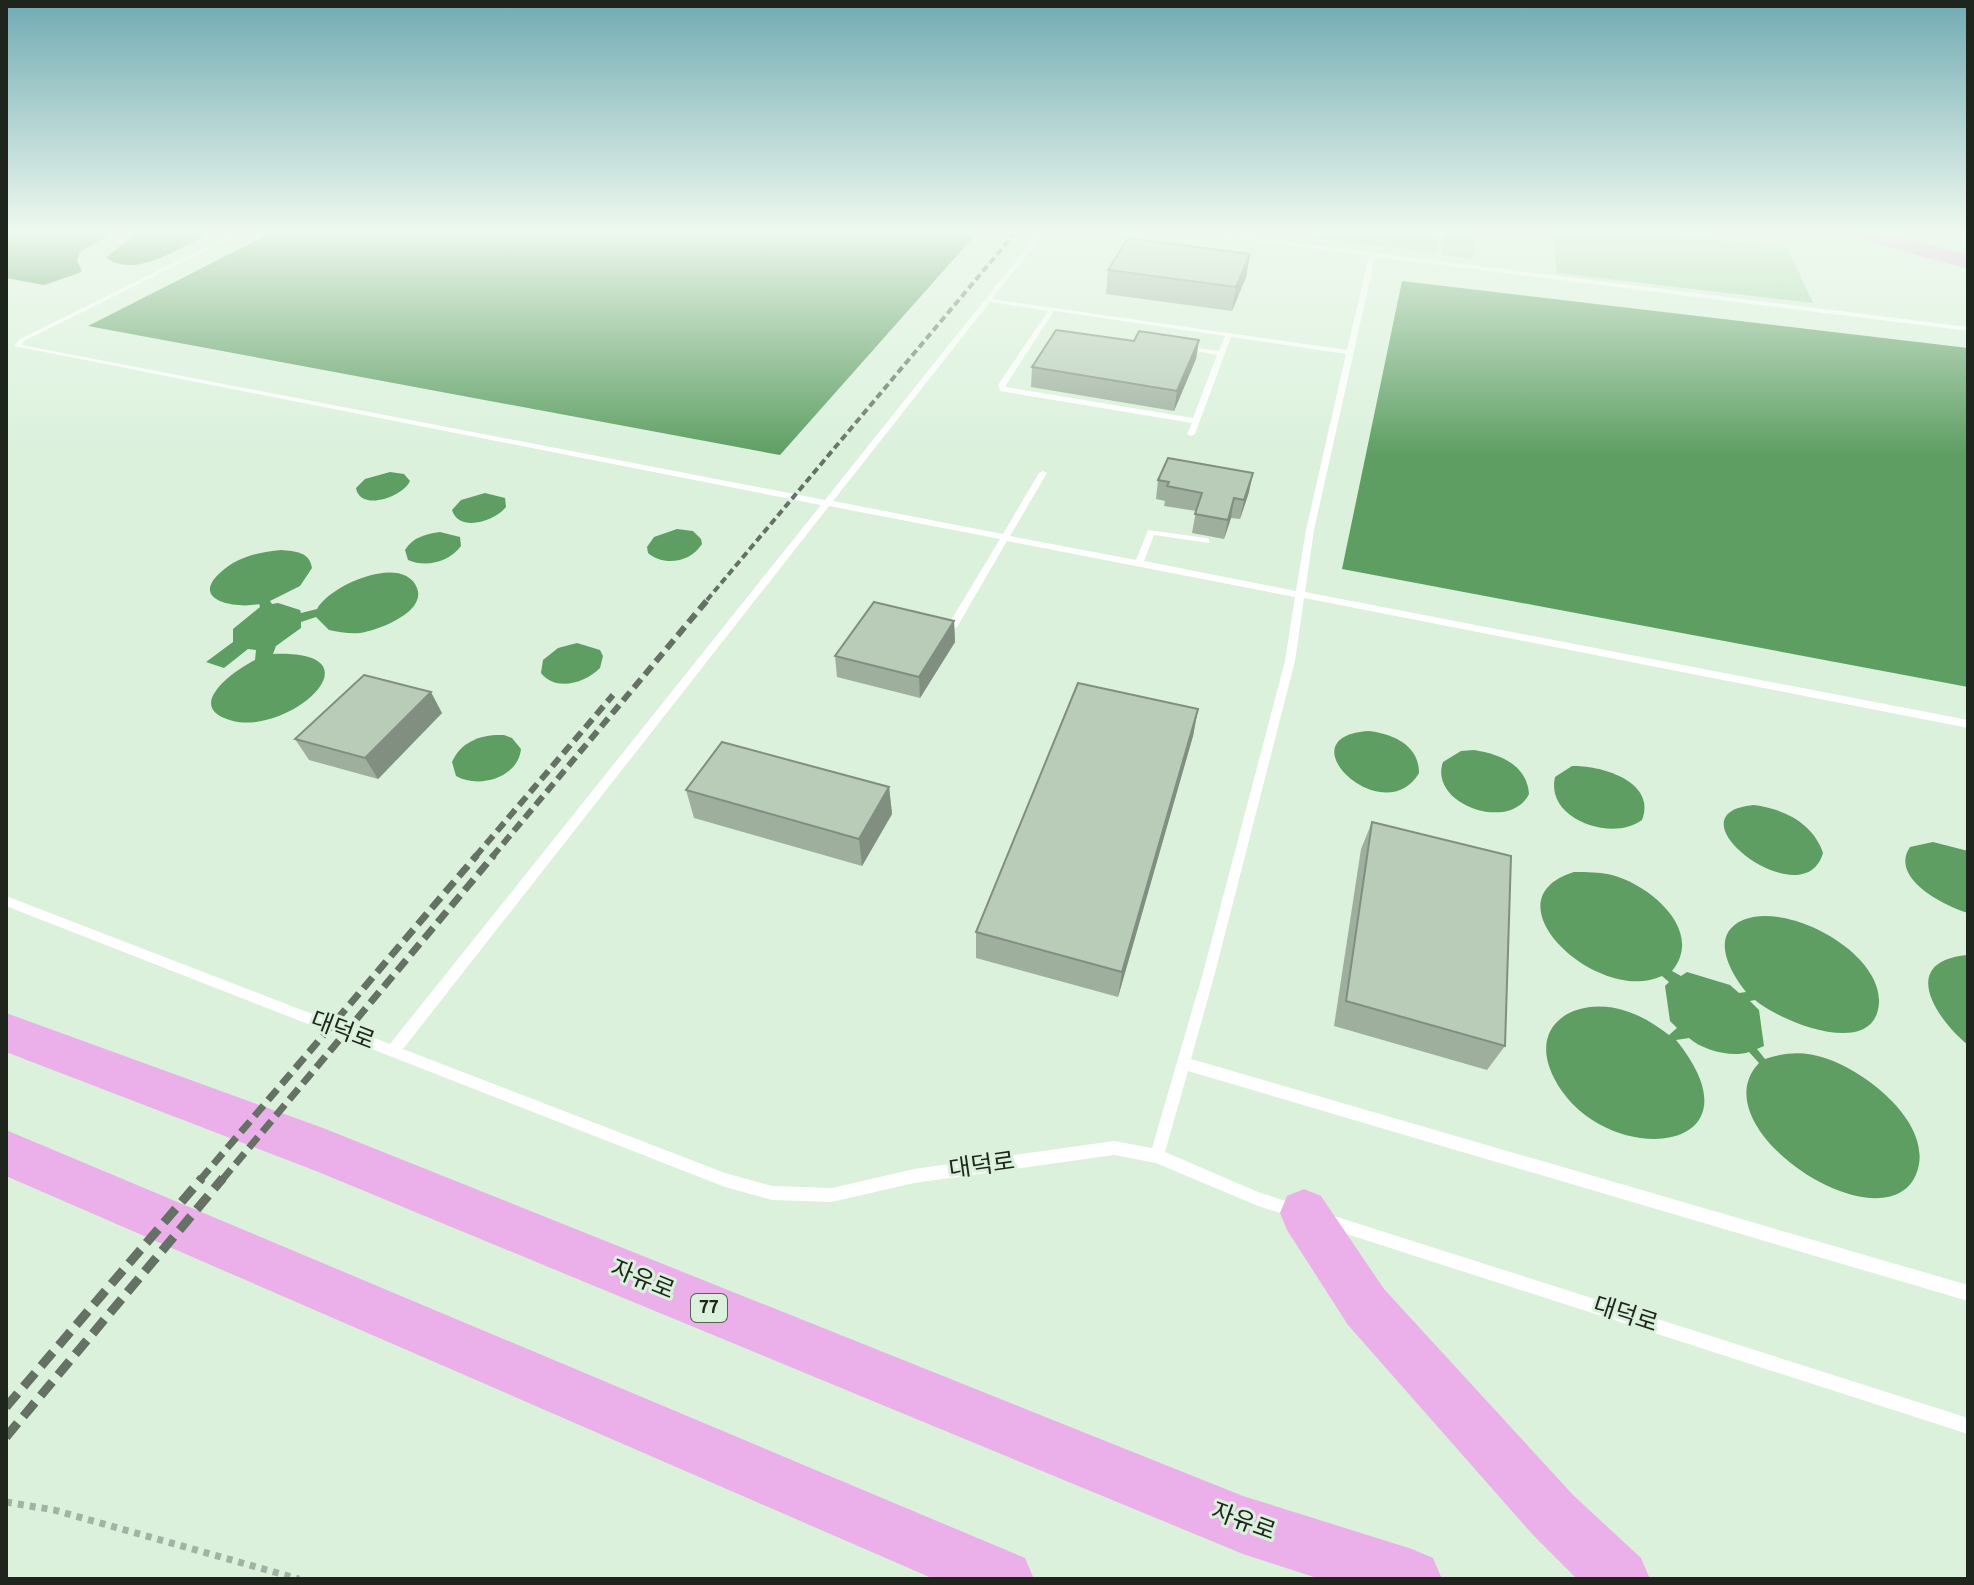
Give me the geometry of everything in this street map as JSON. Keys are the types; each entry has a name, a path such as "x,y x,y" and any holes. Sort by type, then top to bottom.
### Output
{"highway":[{"name":"자유로","path":"6,1032 337,1157 1243,1525 1412,1579"},
{"path":"6,1153 1004,1579"},
{"path":"1304,1213 1366,1307 1553,1515 1620,1579"}],"lane":[{"path":"17,344 91,307"},
{"path":"393,1051 982,307"},
{"path":"1038,307 1350,352"},
{"path":"1157,1156 1290,661 1310,530 1360,307"},
{"path":"1791,307 1968,329"},
{"path":"1052,309 1002,385 1003,389 1196,421"},
{"path":"1191,434 1229,334"},
{"path":"6,341 17,344 21,349 1968,724"},
{"path":"1168,347 1222,354"},
{"path":"952,627 1043,473"},
{"path":"1139,564 1151,532 1206,541"},
{"name":"대덕로","path":"6,901 725,1180 772,1193 832,1195 914,1176 1114,1148 1157,1156 1258,1199 1968,1426"},
{"path":"1183,1063 1968,1293"}],"path":[{"path":"6,1502 54,1510 299,1579"}],"shaded area":[{"path":"125,307 911,307 780,455 88,326"},
{"path":"1397,307 1621,307 1968,348 1968,687 1342,569"},
{"path":"390,472 404,474 410,481 406,487 382,500 373,501 359,495 356,488 365,479"},
{"path":"485,493 505,498 506,507 494,517 478,522 469,523 456,517 452,510 461,500"},
{"path":"677,529 693,531 702,544 691,555 677,560 662,560 648,553 647,547 654,537"},
{"path":"440,532 460,537 461,546 456,552 444,560 430,563 408,560 405,550 412,542"},
{"path":"281,550 305,556 312,568 300,586 270,601 272,604 278,603 301,613 317,609 336,591 367,576 383,573 397,573 409,578 417,588 418,597 415,605 399,619 360,633 329,630 316,617 301,622 301,628 276,646 273,654 306,656 322,665 324,677 316,691 300,705 279,716 256,722 233,721 218,715 212,708 212,699 225,681 255,660 256,650 248,649 224,668 206,662 233,642 233,629 260,607 259,604 239,605 219,601 210,590 212,582 241,559"},
{"path":"577,643 600,650 603,656 600,668 587,678 562,684 547,679 541,673 543,660 558,648"},
{"path":"1369,731 1395,738 1415,755 1419,773 1403,789 1384,792 1365,787 1348,776 1337,762 1335,748 1344,737"},
{"path":"504,735 512,738 521,749 513,767 505,774 486,781 465,780 456,776 452,762 461,749 480,738"},
{"path":"1461,751 1493,754 1518,768 1529,794 1519,806 1489,812 1459,801 1447,790 1442,777 1443,762"},
{"path":"1572,766 1610,772 1634,786 1644,806 1642,820 1615,829 1584,823 1570,815 1560,805 1555,792 1555,777"},
{"path":"1754,805 1786,814 1812,833 1823,853 1811,871 1791,875 1769,869 1747,857 1731,841 1724,825 1730,812"},
{"path":"1933,842 1968,851 1968,913 1922,889 1907,869 1905,858 1910,847"},
{"path":"1574,872 1612,875 1627,880 1656,899 1678,926 1682,941 1680,956 1672,971 1681,976 1687,972 1730,985 1739,993 1746,992 1729,964 1725,944 1733,927 1743,920 1762,916 1806,924 1849,949 1876,984 1879,1003 1874,1020 1861,1030 1844,1033 1824,1031 1784,1017 1755,1000 1750,1001 1759,1010 1764,1046 1757,1049 1765,1059 1795,1053 1825,1058 1859,1074 1892,1102 1906,1118 1920,1154 1917,1172 1899,1193 1871,1198 1838,1190 1804,1172 1774,1148 1753,1119 1747,1090 1759,1063 1749,1052 1718,1052 1689,1038 1676,1040 1700,1079 1704,1108 1692,1128 1668,1138 1638,1138 1606,1128 1577,1108 1554,1078 1547,1059 1547,1042 1552,1028 1562,1018 1591,1007 1608,1007 1638,1015 1669,1035 1677,1028 1670,1021 1665,986 1669,982 1662,976 1636,981 1609,976 1582,964 1560,946 1545,925 1540,904 1549,886"},
{"path":"1968,955 1968,1045 1935,1006 1929,992 1929,979 1934,968 1947,959"}],"building":[{"path":"1056,330 1134,341 1139,331 1199,340 1177,391 1032,367"},
{"path":"1168,458 1253,473 1244,500 1234,498 1228,520 1195,514 1202,493 1167,486 1169,482 1158,480"},
{"path":"874,602 954,621 919,677 835,656"},
{"path":"364,675 431,692 365,758 295,739"},
{"path":"1078,683 1198,709 1122,972 976,932"},
{"path":"722,742 889,787 859,839 686,790"},
{"path":"1372,822 1511,856 1505,1046 1346,1001"}],"railway":[{"path":"707,600 953,307"},
{"path":"492,857 709,598"},
{"path":"475,857 613,695"},
{"path":"200,1180 477,855"},
{"path":"222,1180 494,855"},
{"path":"6,1407 202,1178"},
{"path":"6,1437 223,1178"}]}
